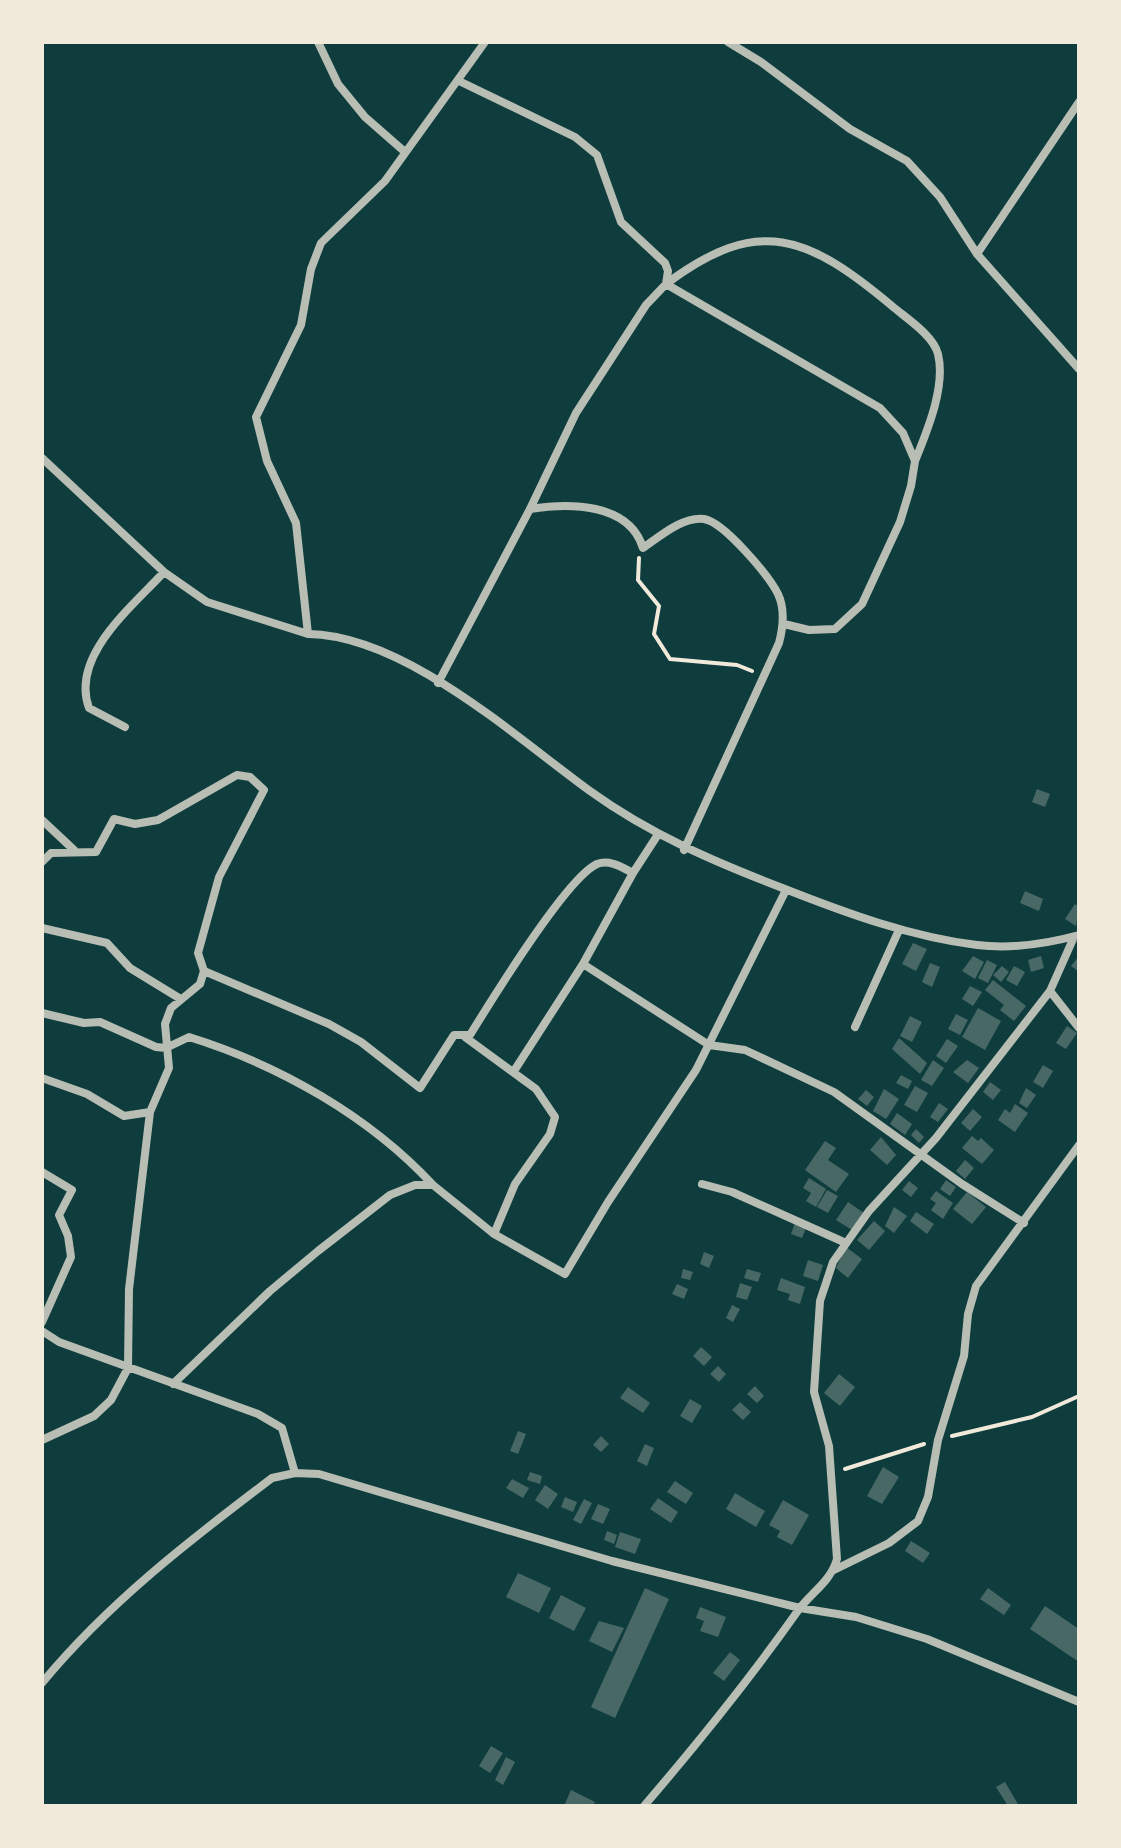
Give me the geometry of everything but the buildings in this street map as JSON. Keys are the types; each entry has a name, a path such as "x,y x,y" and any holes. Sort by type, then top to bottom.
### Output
{"street":[{"path":"318,42 338,84 365,117 405,152"},
{"path":"308,634 296,523 267,461 256,417 301,325 311,269 321,243 385,181 485,42"},
{"path":"728,42 761,62 850,129 907,161 940,197 977,254 1079,369"},
{"path":"459,81 575,137 597,155 621,222 665,263 668,271 666,284"},
{"path":"977,254 1079,102"},
{"path":"438,683 530,509 576,413 646,305 666,284 712,253 748,240 784,240 852,276 919,329 938,352 939,372 928,427 915,461 900,522 862,604 835,629 809,630 784,624"},
{"path":"666,284 880,408 903,433 915,461"},
{"path":"42,458 164,572 207,602 308,634 333,633 385,652 438,683 521,738 589,791 684,850 899,930 978,946 1037,945 1076,936"},
{"path":"530,509 582,505 623,520 640,539 643,548 685,522 703,518 719,524 779,595 784,624 754,703 684,850"},
{"path":"125,727 89,708 85,697 86,674 105,638 164,572"},
{"path":"42,862 51,853 100,849 114,819 135,824 158,820 237,775 250,777 264,790 219,877 198,953 204,971 200,984 179,998 165,1024 169,1068 150,1112 129,1289 128,1368 111,1400 94,1416 42,1440"},
{"path":"42,820 74,850"},
{"path":"514,1071 583,964 657,836"},
{"path":"465,1037 524,949 581,879 603,863 614,864 633,873"},
{"path":"42,1013 84,1023 100,1022 156,1047 166,1048 189,1037 276,1072 378,1133 400,1150 433,1185 494,1234 565,1274 608,1202 696,1070 786,890"},
{"path":"42,928 107,943 130,968 179,998"},
{"path":"855,1027 899,930"},
{"path":"834,1570 837,1559 829,1446 814,1392 820,1301 833,1262 869,1211 921,1155 1050,991 1076,936"},
{"path":"583,964 709,1045 745,1050 834,1092 921,1155 1024,1223"},
{"path":"204,971 329,1024 361,1042 420,1088 454,1035 465,1037 480,1052 514,1071 536,1089 555,1117 555,1124 515,1184 494,1234"},
{"path":"1050,991 1079,1028"},
{"path":"42,1078 87,1094 124,1116 150,1112"},
{"path":"644,1806 754,1674 800,1608 834,1570 889,1543 918,1521 928,1497 938,1440 964,1356 968,1314 976,1286 1079,1145"},
{"path":"42,1172 72,1190 59,1215 68,1236 71,1257 42,1322"},
{"path":"702,1184 732,1192 846,1243"},
{"path":"173,1384 270,1291 390,1195 415,1185 433,1185"},
{"path":"42,1331 59,1342 258,1414 282,1428 295,1473"},
{"path":"42,1683 82,1634 163,1562 272,1478 295,1473 319,1474 612,1561 800,1608 856,1617 927,1639 1079,1702"}],"path":[{"path":"643,548 636,572 638,580 659,606 654,634 657,641 670,659 751,669 757,678 754,703"}]}
